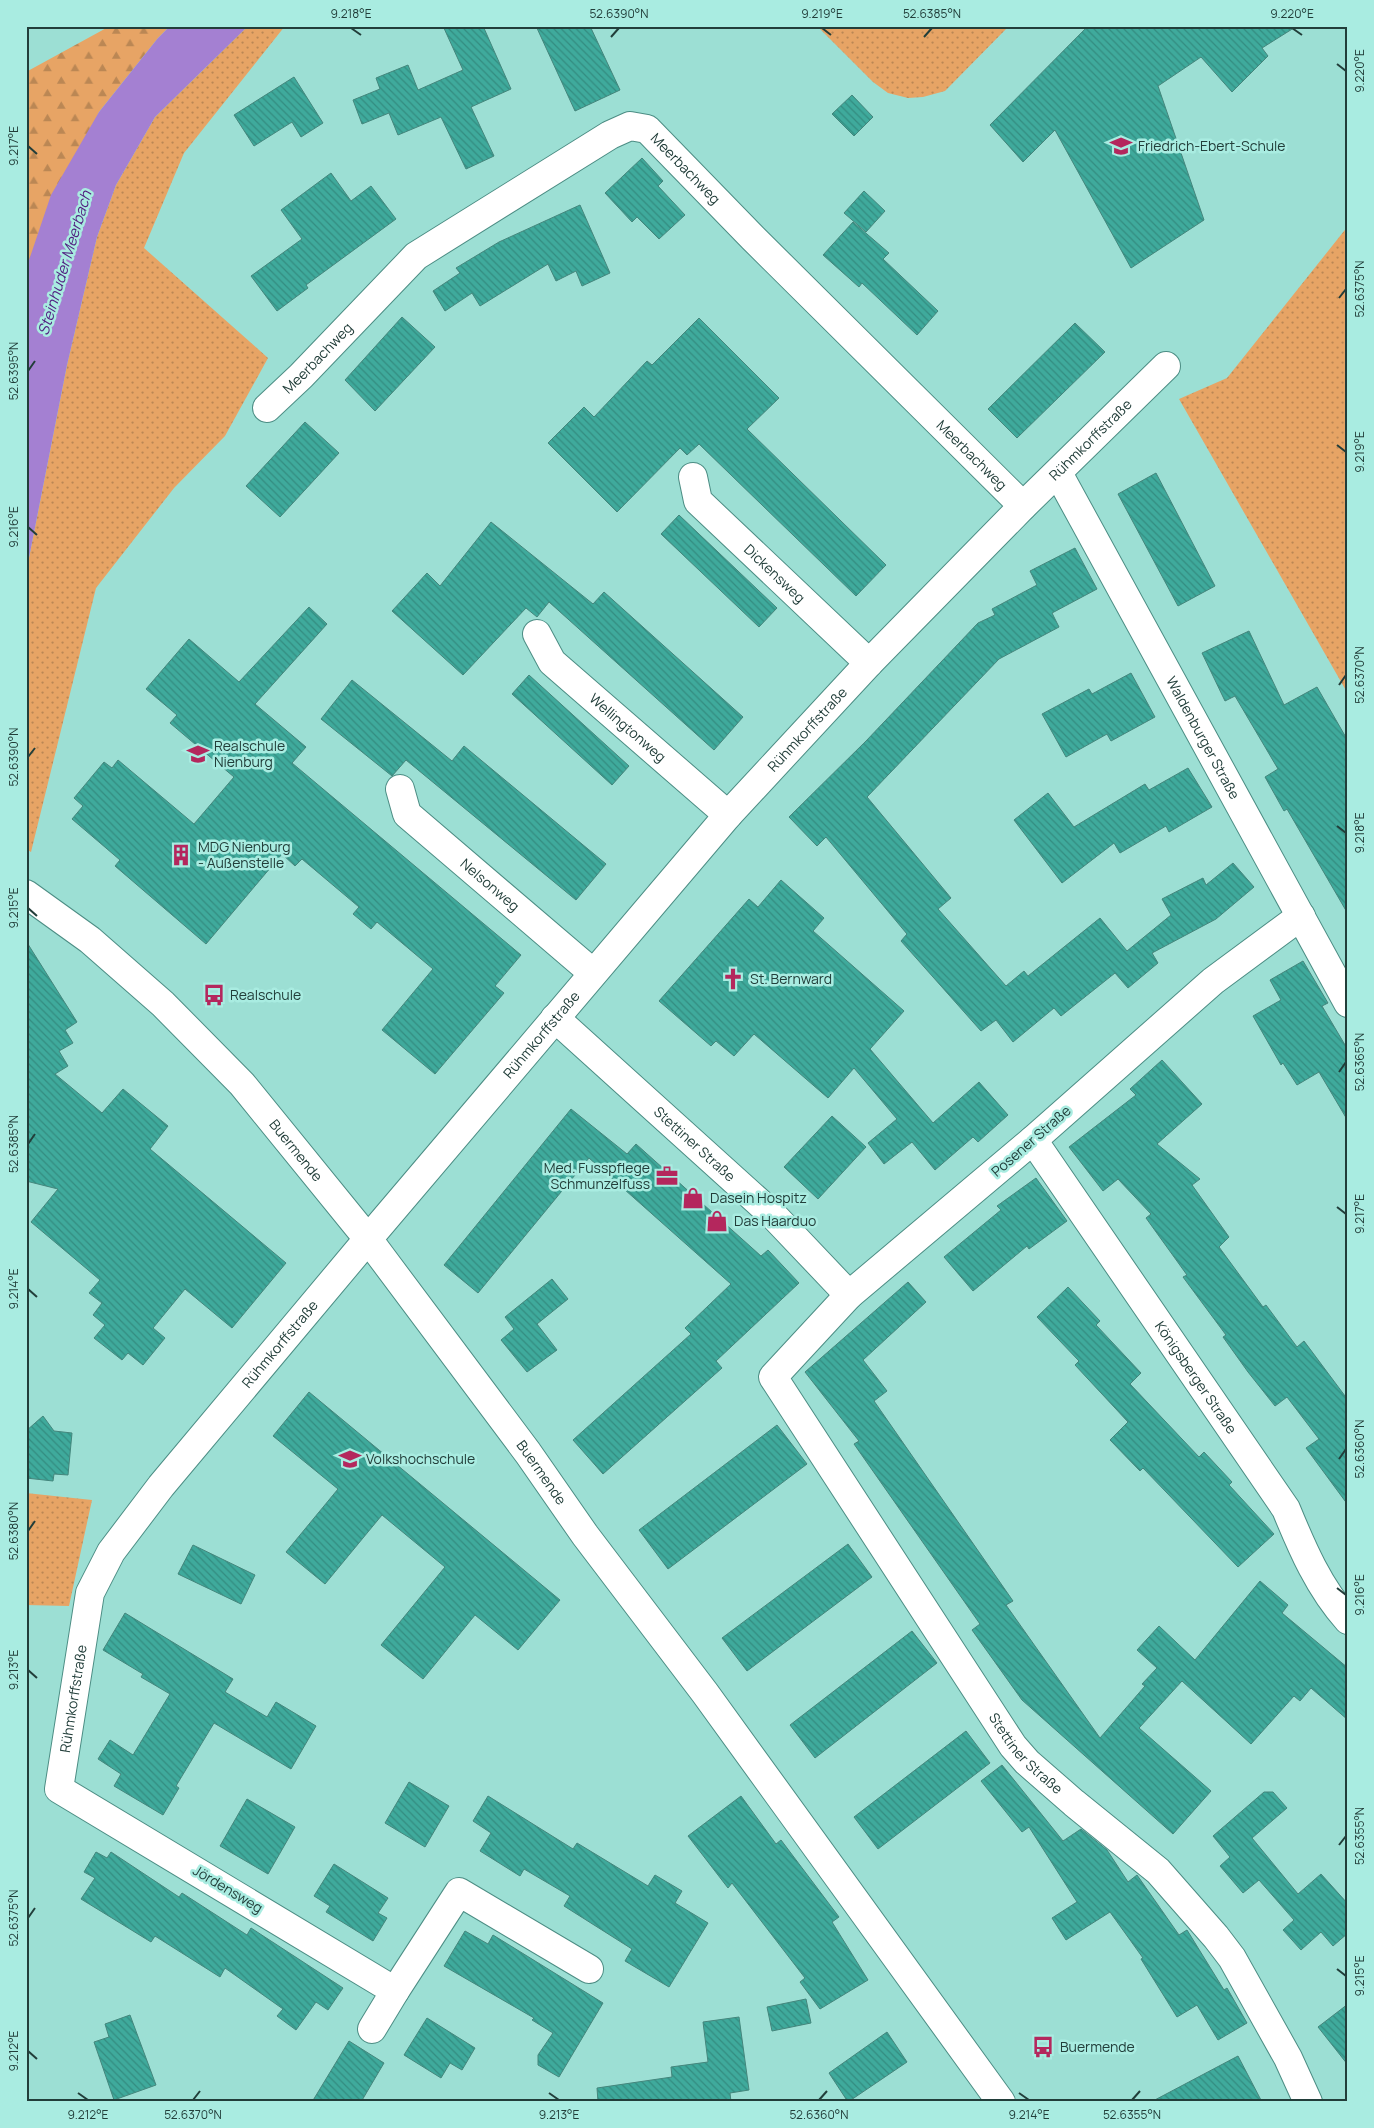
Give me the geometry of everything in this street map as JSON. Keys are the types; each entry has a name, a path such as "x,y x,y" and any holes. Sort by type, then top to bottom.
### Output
{"street":[{"name":"Meerbachweg","path":"267,408 301,376 416,256 610,135 630,126 647,129 753,238 1022,506"},
{"name":"Rühmkorffstraße","path":"59,1789 90,1593 112,1552 161,1486 728,815 869,663 1022,506 1166,366"},
{"name":"Waldenburger Straße","path":"1058,473 1348,1003"},
{"name":"Dickensweg","path":"693,477 698,501 869,663"},
{"name":"Wellingtonweg","path":"537,634 552,662 728,815"},
{"name":"Nelsonweg","path":"400,789 407,814 593,973"},
{"name":"Buermende","path":"26,894 90,940 163,1004 242,1084 368,1239 528,1453 585,1535 705,1693 1001,2102"},
{"name":"Posener Straße","path":"773,1377 849,1295 1033,1140 1213,981 1301,916"},
{"name":"Stettiner Straße","path":"555,1018 773,1215 849,1295"},
{"name":"Königsberger Straße","path":"1033,1140 1286,1509 1304,1554 1336,1606 1348,1620"},
{"name":"Stettiner Straße","path":"773,1377 1014,1746 1027,1762 1074,1803 1158,1871 1216,1938 1232,1958 1288,2058 1308,2102"},
{"name":"Jördensweg","path":"59,1789 395,1991"},
{"path":"372,2028 459,1892 589,1970"}],"green space":[{"path":"110,26 170,26 158,38 99,112 26,272 26,72"},
{"path":"248,26 285,26 184,153 144,248 268,358 225,436 174,488 96,588 31,852 26,849 26,573 67,365 97,237 116,185 155,117"},
{"path":"817,26 1009,26 945,91 923,97 908,98 888,93 873,82"},
{"path":"1348,226 1348,694 1179,399 1227,378"},
{"path":"26,1493 92,1500 69,1606 26,1605"}],"water":[{"name":"Steinhuder Meerbach","path":"170,26 248,26 155,117 116,185 97,237 67,365 26,573 26,269 51,195 99,112 158,38"}],"building":[{"path":"443,26 483,26 511,89 471,107 494,156 466,169 441,117 398,135 389,113 362,124 353,100 380,89 376,78 408,65 418,90 463,70"},
{"path":"536,26 590,26 620,90 575,111"},
{"name":"Friedrich-Ebert-Schule","path":"1088,26 1297,26 1262,48 1268,56 1232,92 1201,57 1158,86 1204,220 1131,268 1055,130 1023,162 990,125"},
{"path":"294,77 323,123 301,137 292,122 254,146 234,115"},
{"path":"852,95 873,117 854,136 832,114"},
{"path":"642,158 663,181 658,186 685,215 659,239 637,217 632,222 605,193"},
{"path":"331,173 351,201 371,186 396,219 306,285 308,288 277,311 251,276 302,239 281,210"},
{"path":"864,191 885,211 866,232 844,213"},
{"path":"580,205 610,273 582,286 576,271 556,281 548,264 480,306 472,293 445,311 433,291 460,273 456,268 499,242"},
{"path":"853,222 889,253 883,259 938,311 917,335 862,283 859,287 823,255"},
{"path":"402,317 435,347 375,411 345,380"},
{"path":"699,318 779,398 747,429 886,565 856,596 699,444 687,455 680,448 617,512 548,443 584,407 594,417 647,361 652,365"},
{"path":"1075,323 1105,352 1017,438 988,409"},
{"path":"305,422 339,453 280,517 246,486"},
{"path":"1156,473 1215,586 1178,606 1118,494"},
{"path":"679,515 777,608 759,627 661,534"},
{"path":"491,522 593,604 604,592 743,717 714,750 549,602 537,617 526,608 463,675 392,611 427,573 440,586"},
{"path":"1075,548 1097,589 1052,613 1059,627 999,659 867,797 951,898 938,909 1006,986 1024,971 1028,976 1100,918 1127,951 1171,915 1162,899 1203,878 1206,885 1233,863 1254,887 1216,919 1152,953 1158,963 1128,988 1115,973 1061,1016 1054,1008 1013,1042 996,1020 981,1031 901,941 907,934 826,837 817,846 789,817 866,741 978,623 995,615 992,609 1037,585 1030,571"},
{"name":"MDG Nienburg - Außenstelle","path":"309,607 327,624 255,704 306,747 292,763 521,955 495,986 504,993 435,1074 382,1030 433,969 377,922 371,929 353,914 359,907 302,859 295,866 282,854 206,944 115,866 120,860 72,819 83,806 74,798 104,762 112,768 118,760 194,824 234,777 170,723 177,715 146,689 189,639 239,682"},
{"path":"1249,631 1284,705 1317,687 1348,741 1348,914 1287,809 1284,811 1265,777 1278,769 1235,696 1225,701 1202,653"},
{"path":"1131,673 1155,717 1111,741 1107,734 1066,757 1042,714 1089,689 1092,694"},
{"path":"529,675 629,766 612,785 512,694"},
{"path":"352,680 452,761 464,746 606,864 576,900 406,760 392,776 321,719"},
{"path":"1188,768 1212,807 1169,832 1166,826 1120,853 1114,843 1062,883 1014,820 1048,793 1074,827 1145,784 1149,790"},
{"path":"781,880 824,918 813,931 904,1011 870,1049 933,1123 979,1082 1008,1115 978,1142 973,1137 935,1170 912,1142 884,1164 868,1143 897,1119 854,1068 828,1098 754,1034 734,1056 716,1041 711,1046 659,1001 749,899 758,907"},
{"path":"26,941 77,1022 65,1030 73,1043 59,1051 68,1066 55,1074 102,1113 123,1089 168,1126 150,1149 286,1263 232,1328 185,1289 153,1328 165,1338 143,1365 128,1353 122,1360 94,1338 105,1325 93,1315 102,1303 89,1293 100,1280 31,1222 58,1189 26,1181"},
{"path":"1303,961 1328,1003 1322,1006 1348,1050 1348,1121 1319,1072 1297,1085 1283,1063 1281,1065 1253,1016 1281,1000 1270,980"},
{"path":"1162,1060 1202,1104 1157,1144 1200,1179 1192,1185 1229,1237 1219,1247 1263,1307 1266,1305 1297,1347 1304,1341 1348,1400 1348,1505 1306,1448 1319,1439 1287,1397 1275,1406 1248,1372 1223,1337 1226,1335 1183,1277 1187,1275 1146,1218 1151,1214 1118,1179 1103,1191 1069,1147 1136,1095 1130,1089"},
{"path":"571,1109 627,1154 636,1144 761,1256 768,1250 799,1283 716,1361 722,1368 603,1474 573,1440 691,1334 685,1328 731,1284 589,1158 478,1293 444,1265"},
{"path":"832,1116 866,1147 818,1199 784,1167"},
{"path":"1036,1178 1067,1221 1029,1249 1027,1246 973,1291 944,1257 1001,1210 997,1206"},
{"path":"552,1279 568,1299 537,1324 557,1350 527,1372 501,1340 514,1329 505,1317"},
{"path":"908,1282 926,1302 863,1360 887,1391 874,1401 1013,1601 1006,1605 1100,1738 1145,1686 1142,1684 1157,1668 1137,1650 1159,1626 1195,1660 1260,1581 1288,1605 1282,1613 1348,1668 1348,1720 1311,1688 1300,1701 1294,1696 1251,1744 1182,1681 1139,1728 1211,1791 1173,1834 1022,1700 972,1630 980,1624 854,1444 859,1441 805,1372"},
{"path":"1068,1287 1100,1321 1096,1325 1141,1373 1130,1384 1199,1457 1204,1452 1232,1482 1229,1485 1274,1534 1238,1567 1143,1468 1140,1471 1110,1440 1128,1422 1075,1365 1079,1361 1037,1317"},
{"path":"309,1392 560,1600 518,1650 475,1615 423,1679 381,1645 445,1567 382,1515 325,1584 286,1552 338,1489 273,1436"},
{"path":"43,1416 54,1431 72,1433 68,1475 54,1474 53,1481 26,1478 26,1431"},
{"path":"777,1425 807,1464 668,1569 639,1530"},
{"path":"848,1544 872,1577 747,1671 722,1638"},
{"path":"193,1545 255,1575 241,1604 178,1574"},
{"path":"125,1613 233,1679 225,1692 267,1717 276,1702 316,1726 291,1769 214,1723 176,1786 179,1788 163,1815 114,1786 121,1774 98,1759 110,1740 133,1755 170,1694 141,1677 143,1674 103,1650"},
{"path":"912,1631 937,1663 815,1758 790,1725"},
{"path":"966,1731 990,1763 878,1849 854,1817"},
{"path":"1002,1765 1063,1841 1081,1829 1107,1850 1128,1882 1137,1875 1179,1935 1187,1930 1224,1990 1227,1988 1247,2023 1218,2040 1197,2005 1177,2017 1141,1959 1143,1958 1110,1912 1066,1940 1052,1918 1077,1902 1029,1827 1022,1832 981,1781"},
{"path":"409,1782 449,1806 425,1847 385,1823"},
{"path":"1264,1792 1273,1792 1287,1808 1252,1838 1298,1894 1321,1874 1348,1904 1348,1933 1333,1946 1321,1932 1301,1950 1283,1930 1294,1920 1259,1880 1243,1893 1220,1866 1230,1857 1213,1836"},
{"path":"488,1796 573,1849 577,1843 648,1886 655,1875 682,1891 675,1903 708,1923 669,1987 625,1961 632,1949 564,1906 570,1896 524,1869 520,1876 480,1851 491,1833 473,1821"},
{"path":"741,1796 776,1844 781,1840 839,1917 832,1922 868,1980 820,2009 800,1982 805,1978 732,1883 728,1888 688,1836"},
{"path":"247,1799 295,1827 268,1874 220,1846"},
{"path":"96,1852 107,1858 111,1852 179,1897 182,1893 247,1935 251,1928 343,1988 328,2010 316,2002 296,2030 277,2016 283,2009 225,1968 220,1977 155,1936 151,1942 81,1899 95,1878 84,1872"},
{"path":"334,1864 388,1898 378,1913 387,1918 373,1941 326,1912 330,1906 314,1896"},
{"path":"465,1931 488,1944 493,1935 603,2003 559,2077 538,2065 538,2055 553,2033 532,2020 534,2018 444,1966"},
{"path":"806,1999 811,2023 772,2031 767,2007"},
{"path":"1348,2004 1348,2065 1318,2027"},
{"path":"130,2015 156,2085 114,2100 94,2042 109,2037 105,2024"},
{"path":"739,2017 749,2090 730,2093 731,2102 598,2102 597,2088 672,2077 671,2067 708,2062 703,2022"},
{"path":"427,2018 475,2048 462,2070 450,2063 441,2078 404,2055"},
{"path":"887,2032 907,2062 848,2102 829,2073"},
{"path":"349,2041 384,2063 361,2102 312,2102"},
{"path":"1238,2056 1262,2102 1151,2102"}],"place":[{"name":"Friedrich-Ebert-Schule","path":"1121,146"},
{"name":"Realschule Nienburg","path":"198,754"},
{"name":"MDG Nienburg - Außenstelle","path":"181,855"},
{"name":"St. Bernward","path":"733,979"},
{"name":"Realschule","path":"214,995"},
{"name":"Med. Fusspflege Schmunzelfuss","path":"667,1176"},
{"name":"Dasein Hospitz","path":"693,1198"},
{"name":"Das Haarduo","path":"717,1221"},
{"name":"Volkshochschule","path":"350,1459"},
{"name":"Buermende","path":"1043,2047"}]}
